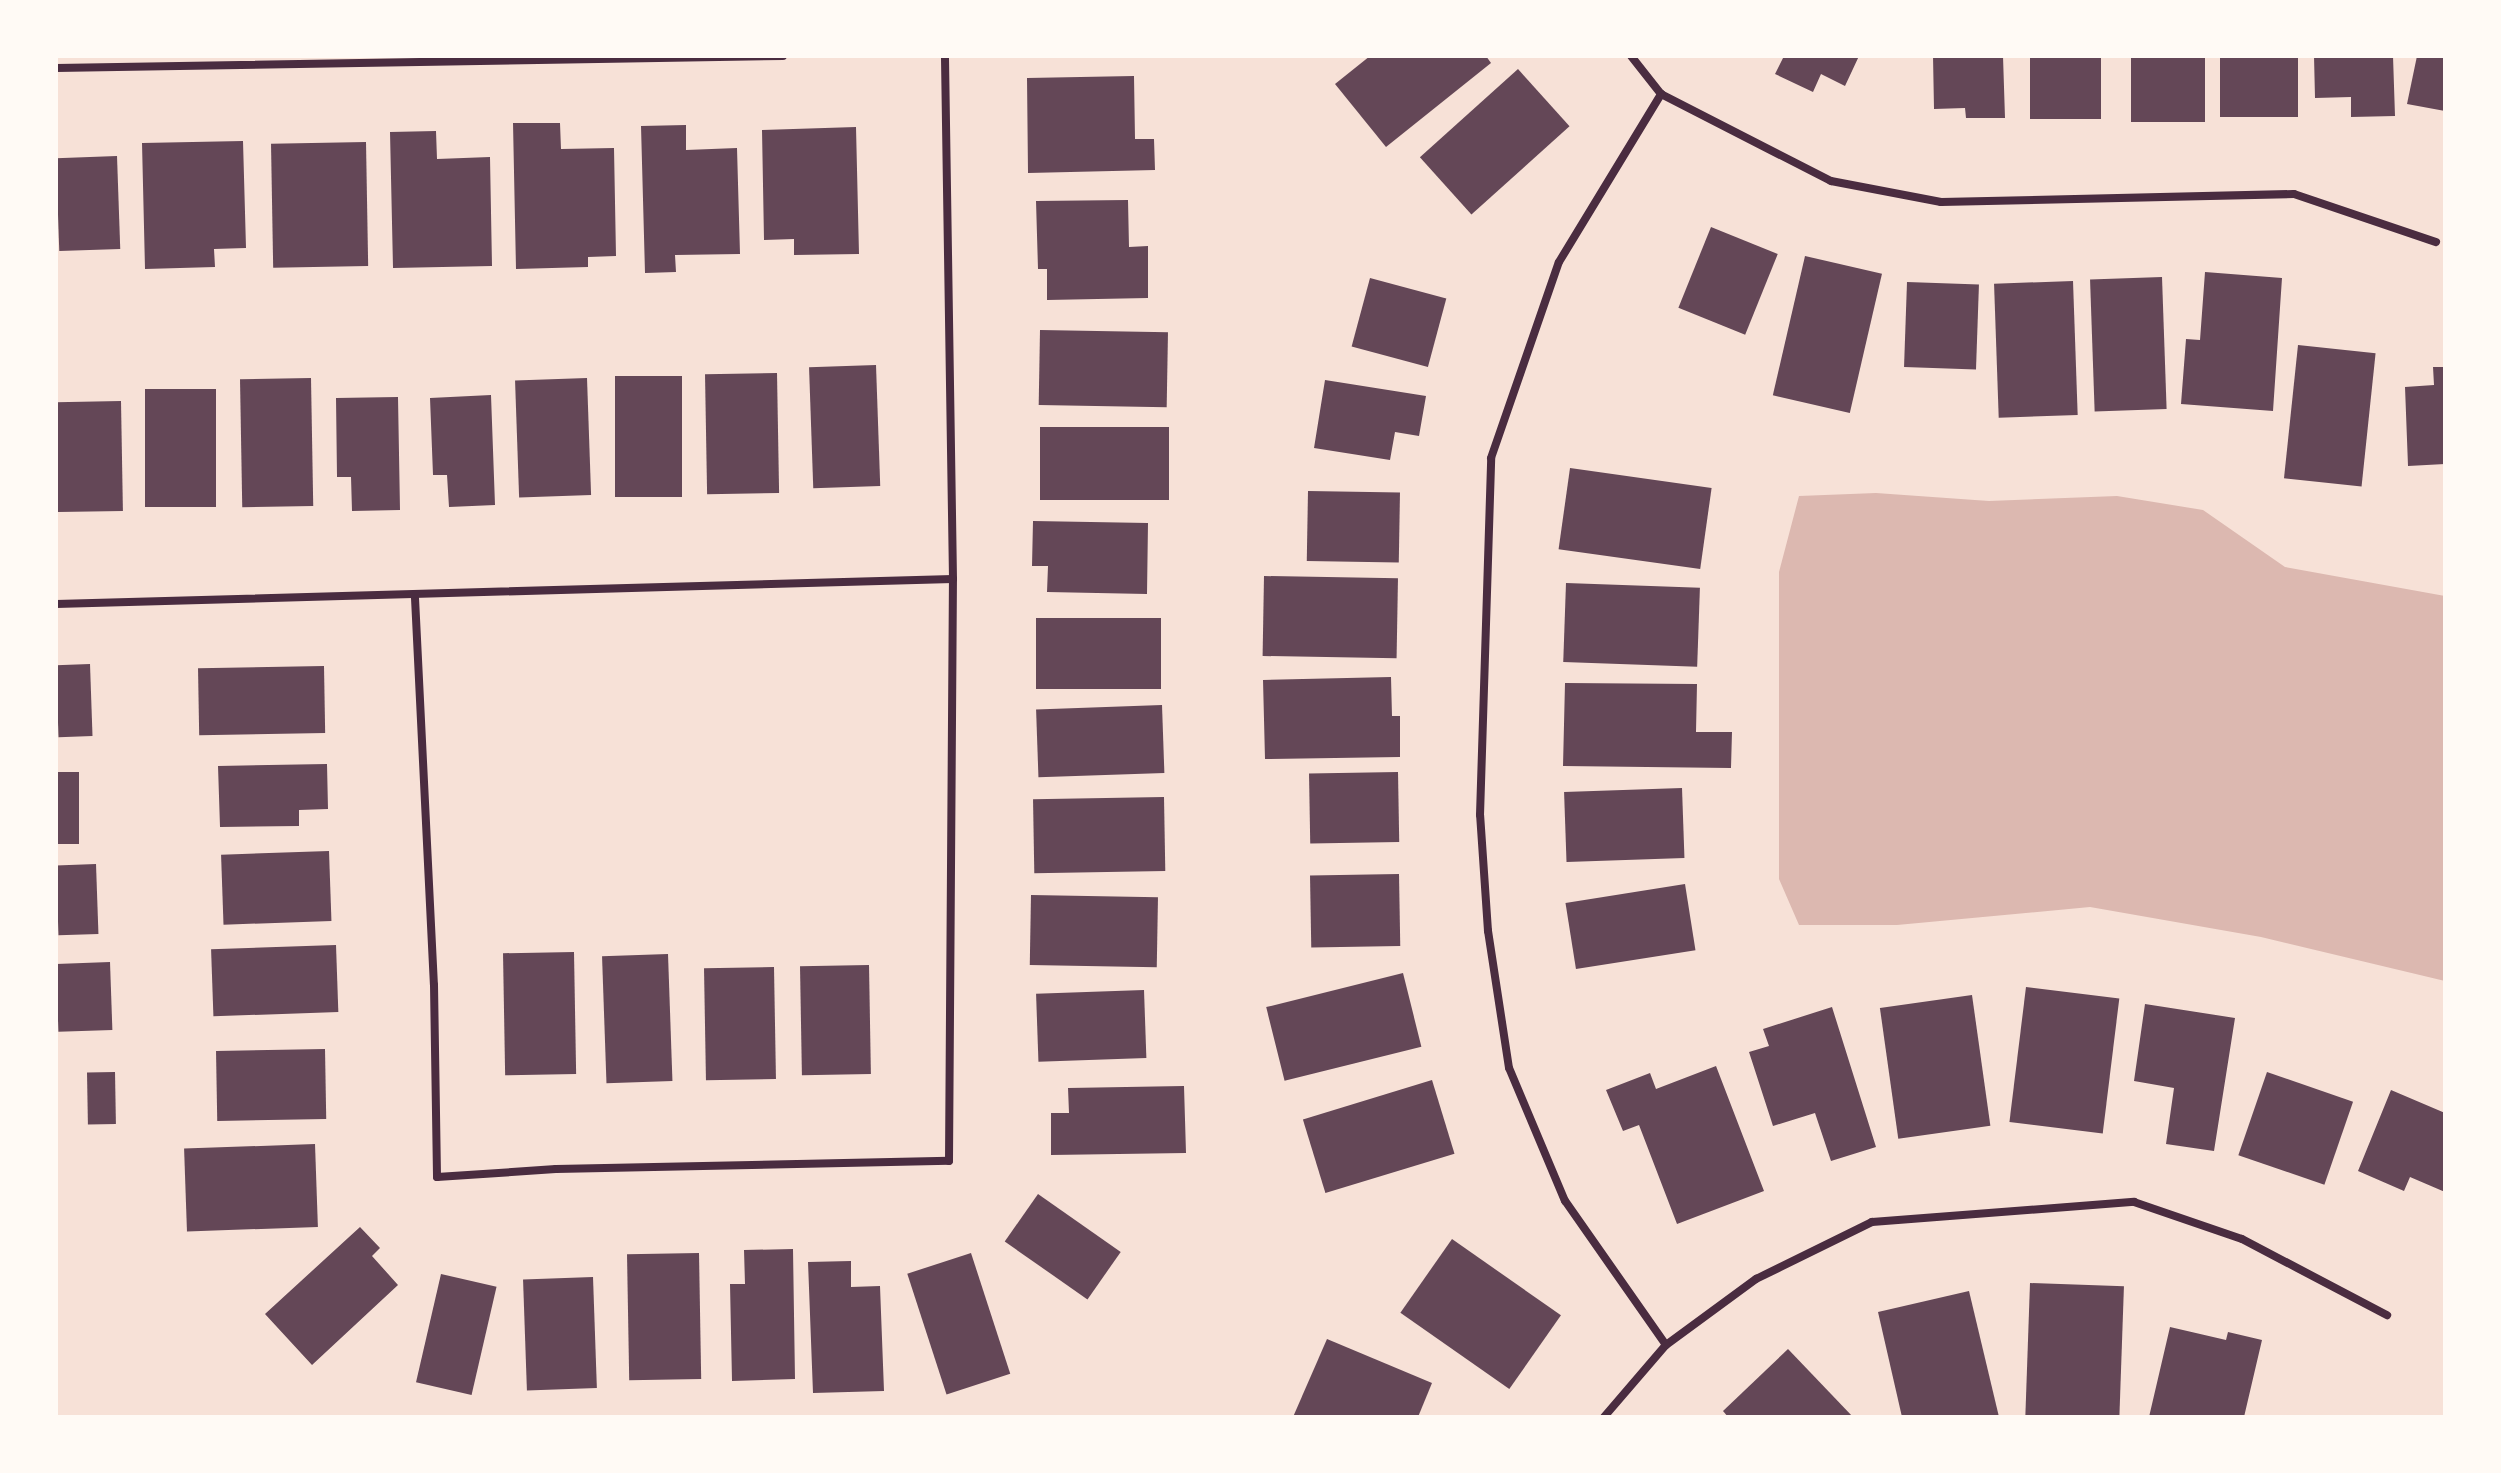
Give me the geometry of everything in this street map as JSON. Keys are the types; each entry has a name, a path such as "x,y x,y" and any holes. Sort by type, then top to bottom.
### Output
{"street":[{"path":"56,68 783,56"},
{"path":"415,598 434,985 437,1177 556,1169 794,1168 949,1161 953,579 945,56"},
{"path":"1631,56 1661,94 1831,181 1941,202 2294,194 2436,242"},
{"path":"1661,94 1559,262 1491,458 1480,815 1488,931 1509,1068 1565,1201 1666,1345"},
{"path":"56,604 415,598 953,579"},
{"path":"1604,1417 1666,1345 1756,1279 1872,1222 2134,1202 2242,1239 2387,1315"}],"shaded area":[{"path":"1876,493 1989,501 2117,496 2203,510 2285,567 2445,596 2445,981 2261,937 2090,907 1897,925 1799,925 1779,879 1779,572 1799,496"}],"building":[{"path":"1370,56 1486,56 1491,63 1386,147 1335,84"},
{"path":"1784,56 1859,56 1845,86 1821,74 1813,92 1775,74"},
{"path":"1933,56 2003,56 2005,118 1966,118 1965,108 1934,109"},
{"path":"2030,56 2101,56 2101,119 2030,119"},
{"path":"2131,56 2205,56 2205,122 2131,122"},
{"path":"2220,56 2298,56 2298,117 2220,117"},
{"path":"2314,56 2393,56 2395,116 2351,117 2351,97 2315,98"},
{"path":"2417,56 2445,56 2445,111 2407,104"},
{"path":"1518,69 1570,126 1471,215 1420,157"},
{"path":"1134,76 1135,139 1154,139 1155,170 1028,173 1027,78"},
{"path":"513,123 560,123 561,149 614,148 616,256 588,257 588,267 516,269"},
{"path":"686,125 686,150 737,148 740,254 675,255 676,272 645,273 641,126"},
{"path":"856,127 859,254 794,255 794,239 764,240 762,130"},
{"path":"436,131 437,159 490,157 492,266 393,268 390,132"},
{"path":"243,141 246,248 214,249 215,267 145,269 142,143"},
{"path":"366,142 368,266 273,268 271,144"},
{"path":"117,156 120,249 59,251 56,158"},
{"path":"1128,200 1129,247 1148,246 1148,298 1047,300 1047,269 1038,269 1036,201"},
{"path":"1711,227 1778,254 1745,335 1678,308"},
{"path":"1805,256 1882,274 1850,413 1773,395"},
{"path":"2205,272 2282,278 2273,411 2181,404 2186,339 2200,340"},
{"path":"2162,277 2167,409 2095,411 2090,280"},
{"path":"1370,278 1446,298 1428,367 1352,347"},
{"path":"2073,281 2078,415 1999,418 1994,284"},
{"path":"1907,282 1979,285 1976,369 1904,367"},
{"path":"1040,330 1168,332 1167,407 1039,405"},
{"path":"2298,345 2376,353 2362,486 2284,478"},
{"path":"876,365 880,486 813,488 809,367"},
{"path":"2433,367 2445,367 2445,464 2408,466 2405,387 2434,385"},
{"path":"777,373 779,493 707,494 705,374"},
{"path":"615,376 682,376 682,497 615,497"},
{"path":"311,378 313,506 242,507 240,379"},
{"path":"587,378 591,495 519,497 515,381"},
{"path":"1325,380 1426,396 1419,436 1395,432 1390,460 1314,448"},
{"path":"145,389 216,389 216,507 145,507"},
{"path":"491,395 495,505 449,507 447,475 433,475 430,398"},
{"path":"398,397 400,510 352,511 351,477 337,477 336,398"},
{"path":"121,401 123,511 58,512 56,402"},
{"path":"1040,427 1169,427 1169,500 1040,500"},
{"path":"1570,468 1712,488 1700,569 1559,549"},
{"path":"1308,491 1400,493 1399,563 1307,561"},
{"path":"1033,521 1148,523 1147,594 1047,592 1048,566 1032,566"},
{"path":"1264,576 1398,578 1397,658 1263,656"},
{"path":"1566,583 1700,588 1697,667 1563,662"},
{"path":"1036,618 1161,618 1161,689 1036,689"},
{"path":"90,664 93,736 59,737 56,665"},
{"path":"324,666 325,733 199,735 198,668"},
{"path":"1391,677 1392,716 1400,716 1400,757 1265,759 1263,680"},
{"path":"1565,683 1697,684 1696,732 1732,732 1731,768 1563,766"},
{"path":"1162,705 1164,773 1038,777 1036,709"},
{"path":"327,764 328,809 299,810 299,826 220,827 218,766"},
{"path":"56,772 79,772 79,844 56,844"},
{"path":"1398,772 1399,842 1310,844 1309,774"},
{"path":"1682,788 1684,858 1567,862 1564,792"},
{"path":"1164,797 1165,871 1034,873 1033,799"},
{"path":"329,851 331,921 224,925 221,855"},
{"path":"96,864 98,934 58,935 56,865"},
{"path":"1399,874 1400,946 1311,948 1310,876"},
{"path":"1685,884 1695,950 1576,969 1565,903"},
{"path":"1031,895 1158,897 1157,967 1030,965"},
{"path":"336,945 338,1012 213,1016 211,949"},
{"path":"574,952 576,1074 505,1075 503,953"},
{"path":"668,954 672,1081 606,1083 602,956"},
{"path":"110,962 112,1030 58,1032 56,964"},
{"path":"869,965 871,1074 802,1075 800,966"},
{"path":"774,967 776,1079 706,1080 704,968"},
{"path":"1403,973 1421,1047 1285,1081 1266,1007"},
{"path":"2026,987 2119,998 2103,1133 2009,1122"},
{"path":"1144,990 1146,1058 1038,1062 1036,994"},
{"path":"1972,995 1990,1126 1898,1139 1880,1008"},
{"path":"2145,1004 2235,1018 2214,1151 2166,1144 2174,1088 2134,1081"},
{"path":"1832,1007 1876,1147 1831,1161 1815,1113 1773,1126 1749,1052 1769,1046 1763,1029"},
{"path":"325,1049 326,1119 217,1121 216,1051"},
{"path":"1716,1066 1764,1191 1677,1224 1639,1125 1623,1131 1606,1090 1650,1073 1656,1089"},
{"path":"87,1072 115,1072 116,1124 88,1124"},
{"path":"2267,1072 2353,1102 2324,1185 2238,1155"},
{"path":"1432,1080 1455,1154 1325,1193 1303,1119"},
{"path":"1184,1086 1186,1153 1051,1155 1051,1113 1069,1113 1068,1088"},
{"path":"2391,1090 2445,1113 2445,1192 2410,1177 2404,1191 2358,1171"},
{"path":"315,1144 318,1227 187,1232 184,1149"},
{"path":"1038,1194 1121,1252 1087,1299 1005,1242"},
{"path":"360,1227 380,1248 372,1256 398,1285 312,1365 265,1314"},
{"path":"1452,1239 1561,1315 1509,1389 1400,1313"},
{"path":"793,1249 795,1379 732,1381 730,1284 745,1284 744,1250"},
{"path":"699,1253 701,1379 629,1380 627,1254"},
{"path":"971,1253 1010,1374 947,1394 907,1274"},
{"path":"851,1261 851,1287 880,1286 884,1391 813,1393 808,1262"},
{"path":"441,1274 497,1287 472,1395 416,1382"},
{"path":"593,1277 597,1388 527,1390 523,1279"},
{"path":"2030,1283 2124,1286 2119,1417 2025,1417"},
{"path":"1969,1291 1999,1417 1902,1417 1878,1312"},
{"path":"2170,1327 2226,1340 2228,1332 2262,1340 2244,1417 2149,1417"},
{"path":"1327,1339 1432,1383 1418,1417 1293,1417"},
{"path":"1788,1349 1853,1417 1728,1417 1723,1411"}]}
